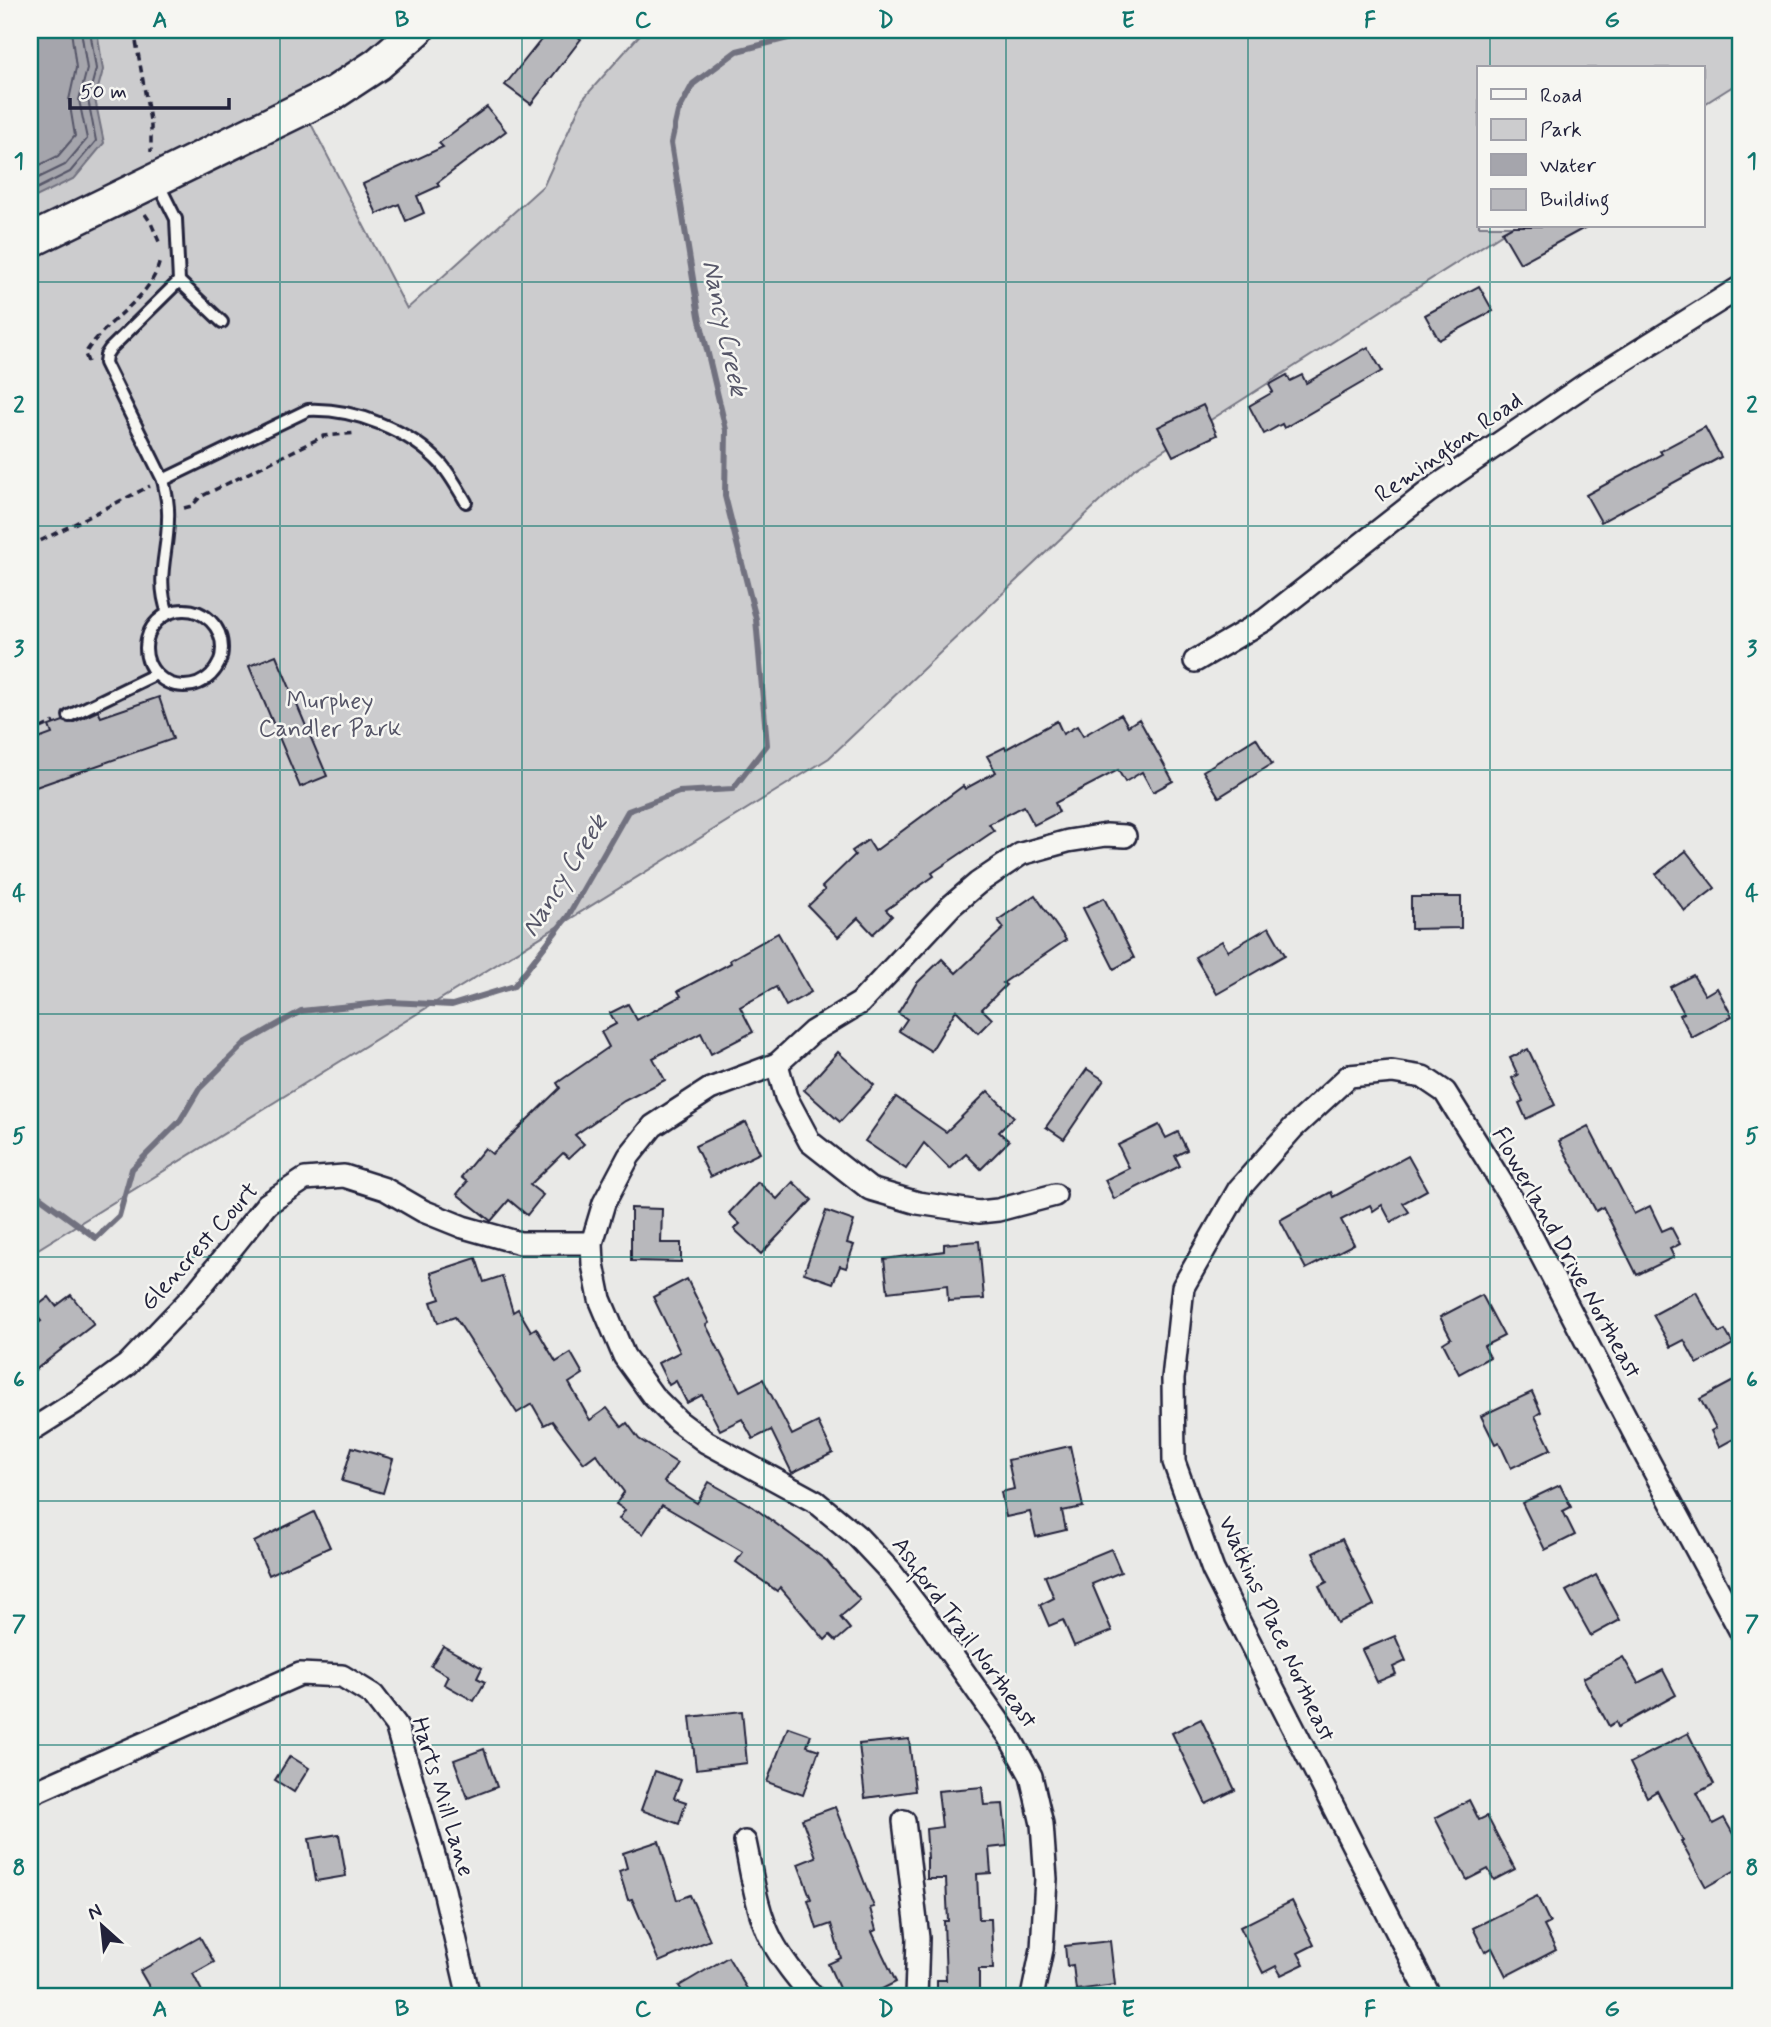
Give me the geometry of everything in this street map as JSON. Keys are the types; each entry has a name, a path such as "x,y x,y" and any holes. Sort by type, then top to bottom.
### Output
{"street":[{"path":"30,241 153,170 334,93 378,64 418,30"},
{"name":"Remington Road","path":"1195,661 1265,620 1427,492 1589,382 1741,287"},
{"name":"Ashford Trail Northeast","path":"1032,1997 1042,1949 1046,1879 1042,1824 1031,1776 1010,1736 923,1614 890,1571 858,1536 816,1502 706,1442 678,1422 653,1396 624,1356 600,1299 592,1243 604,1203 629,1156 653,1126 710,1089 776,1064 812,1032 860,1003 951,906 978,883 1021,854 1068,841 1106,835 1125,836"},
{"path":"776,1064 786,1097 810,1142 870,1189 918,1203 979,1212 998,1210 1055,1195"},
{"name":"Flowerland Drive Northeast","path":"1238,1189 1293,1128 1349,1076 1392,1072 1413,1075 1423,1077 1445,1092 1513,1201 1741,1632"},
{"name":"Glencrest Court","path":"30,1431 127,1365 194,1295 267,1204 305,1179 344,1176 355,1179 385,1189 424,1211 463,1227 520,1243 592,1243"},
{"name":"Watkins Place Northeast","path":"1238,1189 1183,1287 1173,1380 1174,1462 1213,1570 1430,1997"},
{"name":"Harts Mill Lane","path":"30,1794 300,1674 342,1676 373,1695 396,1725 444,1890 469,1997"},
{"path":"904,1821 918,1938 916,1997"},
{"path":"745,1842 756,1894 771,1938 795,1976 813,1997"}],"lane":[{"path":"153,170 176,219 179,281 222,322"},
{"path":"168,614 161,585 169,522 168,500 163,480 105,363 110,349 179,281"},
{"path":"163,480 308,410 329,409 383,424 413,441 442,465 466,502"},
{"path":"180,610 192,611 212,623 222,645 216,668 198,684 185,686 172,685 156,674 146,657 146,644 149,631 157,621 180,610"},
{"path":"69,716 156,674"}],"path":[{"path":"134,30 151,126 153,170"},
{"path":"179,510 192,506 200,497 324,436 362,432"},
{"path":"30,546 163,480"},
{"path":"30,733 69,716"}],"green space":[{"name":"Murphey Candler Park","path":"30,30 393,30 355,61 296,95 407,309 544,185 583,99 644,30 1741,30 1741,81 1704,104 1704,66 1477,66 1477,228 1511,228 1134,469 829,758 30,1254"}],"water":[{"path":"30,30 97,30 103,70 95,99 104,143 75,178 30,200"}],"building":[{"path":"549,30 568,30 581,39 531,104 505,85"},
{"path":"487,107 506,131 437,183 439,186 417,196 424,213 406,221 399,204 377,214 363,184 443,147 439,143"},
{"path":"1509,228 1584,228 1520,263 1502,232"},
{"path":"1479,286 1493,311 1439,340 1425,315"},
{"path":"1368,347 1382,371 1284,428 1282,424 1264,434 1249,406 1273,392 1269,385 1287,375 1290,381 1302,375 1306,383"},
{"path":"1203,405 1217,435 1173,456 1158,427"},
{"path":"1705,427 1721,457 1601,522 1586,495 1662,454 1660,451"},
{"path":"276,655 327,776 300,787 249,666"},
{"path":"159,697 173,739 30,789 30,742 52,734 49,726 63,721 72,723 98,711 101,717"},
{"path":"1121,714 1128,726 1139,719 1173,781 1153,792 1142,772 1125,782 1118,770 1055,803 1059,812 1034,825 1024,806 989,824 994,831 932,873 934,876 886,910 892,916 873,934 858,918 838,937 808,906 825,890 822,887 855,855 852,851 868,840 875,851 963,786 965,789 996,772 987,756 1005,747 1006,749 1057,721 1063,734 1077,726 1083,736"},
{"path":"1256,738 1272,764 1219,797 1203,771"},
{"path":"1686,851 1715,888 1685,911 1656,874"},
{"path":"1035,895 1066,940 1003,983 1006,985 982,1009 992,1019 978,1033 956,1010 931,1051 899,1031 907,1019 898,1013 916,984 942,959 956,973 1004,928 998,920"},
{"path":"1411,897 1461,897 1461,928 1411,929"},
{"path":"1104,898 1134,958 1114,969 1083,908"},
{"path":"1269,927 1285,955 1217,994 1195,957 1222,941 1228,951"},
{"path":"778,933 811,992 786,1006 776,987 740,1007 753,1032 711,1054 701,1033 653,1058 665,1080 624,1101 575,1135 584,1144 569,1158 563,1153 530,1185 543,1195 527,1215 509,1200 491,1221 457,1194 467,1182 461,1177 485,1148 492,1154 560,1088 557,1083 609,1047 601,1032 616,1024 610,1013 628,1004 637,1020 681,996 678,991 731,963 730,960"},
{"path":"1693,975 1705,995 1717,988 1732,1016 1692,1038 1680,1015 1684,1013 1670,987"},
{"path":"1528,1049 1555,1105 1526,1119 1519,1103 1523,1101 1512,1078 1518,1075 1510,1058"},
{"path":"838,1052 874,1085 840,1122 804,1090"},
{"path":"1087,1069 1104,1080 1064,1139 1046,1127"},
{"path":"988,1091 1014,1117 999,1132 1009,1141 981,1169 966,1154 950,1169 924,1143 906,1169 865,1141 896,1097 946,1132"},
{"path":"746,1122 760,1153 710,1177 695,1146"},
{"path":"1159,1125 1166,1138 1178,1132 1187,1150 1175,1156 1180,1166 1114,1199 1105,1180 1129,1168 1118,1145"},
{"path":"1588,1126 1634,1214 1650,1206 1662,1231 1671,1227 1680,1244 1670,1249 1674,1257 1637,1275 1603,1207 1596,1211 1559,1141"},
{"path":"1408,1156 1427,1190 1403,1203 1409,1212 1391,1222 1382,1205 1373,1211 1370,1205 1341,1220 1354,1244 1306,1269 1280,1220 1331,1192 1333,1197"},
{"path":"758,1182 777,1199 793,1182 812,1200 761,1254 734,1229 740,1224 729,1213"},
{"path":"631,1208 662,1209 661,1243 681,1243 681,1262 631,1261"},
{"path":"826,1211 854,1221 847,1243 854,1245 846,1268 840,1266 833,1283 804,1273"},
{"path":"979,1241 984,1299 948,1301 947,1285 888,1292 884,1259 944,1251 944,1244"},
{"path":"476,1258 484,1282 502,1276 513,1312 518,1309 531,1331 536,1328 556,1362 571,1353 583,1374 569,1383 590,1420 607,1408 622,1427 627,1423 639,1439 677,1463 664,1482 697,1503 709,1482 753,1507 827,1561 860,1600 840,1617 850,1629 836,1641 830,1635 825,1640 780,1587 777,1591 736,1562 743,1552 662,1505 643,1534 619,1519 625,1510 616,1504 624,1492 596,1454 584,1463 552,1421 544,1425 532,1404 517,1413 455,1317 438,1323 431,1302 440,1299 431,1273"},
{"path":"687,1279 709,1323 706,1325 740,1391 763,1379 792,1435 818,1422 833,1453 792,1473 771,1430 753,1439 742,1419 720,1430 702,1395 687,1403 676,1381 669,1385 658,1363 680,1352 653,1297"},
{"path":"1696,1292 1719,1333 1725,1330 1733,1344 1697,1364 1684,1340 1671,1347 1653,1315"},
{"path":"71,1295 94,1324 30,1374 30,1330 41,1321 32,1310 49,1297 56,1306"},
{"path":"1482,1295 1504,1336 1484,1346 1490,1357 1459,1374 1443,1343 1451,1338 1440,1317"},
{"path":"1741,1377 1741,1435 1719,1447 1711,1431 1716,1428 1700,1399"},
{"path":"1532,1392 1541,1412 1535,1416 1551,1449 1511,1468 1499,1442 1495,1444 1481,1416"},
{"path":"1070,1446 1083,1507 1062,1511 1066,1530 1036,1537 1030,1512 1006,1517 1001,1492 1014,1489 1008,1460"},
{"path":"352,1447 393,1459 383,1493 342,1481"},
{"path":"1560,1485 1571,1507 1563,1511 1575,1535 1545,1550 1522,1503"},
{"path":"314,1512 330,1547 269,1575 254,1542"},
{"path":"1342,1539 1374,1605 1337,1623 1319,1586 1327,1582 1313,1553"},
{"path":"1111,1549 1121,1572 1092,1584 1112,1631 1074,1646 1063,1620 1049,1626 1040,1605 1054,1598 1045,1576"},
{"path":"1596,1575 1620,1620 1591,1636 1566,1591"},
{"path":"1395,1636 1406,1661 1393,1667 1396,1674 1377,1682 1362,1650"},
{"path":"443,1646 482,1668 477,1678 485,1682 474,1701 444,1684 448,1676 431,1666"},
{"path":"1623,1657 1638,1683 1663,1670 1676,1695 1618,1727 1616,1722 1609,1726 1583,1678"},
{"path":"742,1711 747,1763 696,1769 690,1717"},
{"path":"1201,1719 1235,1790 1206,1804 1172,1733"},
{"path":"788,1727 811,1735 807,1746 819,1750 803,1795 767,1782"},
{"path":"1688,1733 1714,1784 1697,1793 1713,1824 1724,1818 1741,1848 1741,1867 1706,1887 1657,1791 1647,1797 1630,1763"},
{"path":"909,1739 915,1791 865,1798 859,1744"},
{"path":"484,1749 497,1787 468,1798 454,1760"},
{"path":"290,1756 309,1768 294,1792 275,1780"},
{"path":"655,1771 681,1780 674,1798 686,1802 679,1824 641,1810"},
{"path":"982,1787 984,1805 1003,1804 1007,1846 989,1848 991,1873 977,1874 979,1919 991,1919 993,1969 979,1969 979,1997 937,1997 937,1980 946,1980 946,1879 927,1879 926,1829 942,1827 938,1791"},
{"path":"1469,1800 1479,1820 1487,1816 1515,1869 1494,1880 1488,1869 1467,1880 1435,1818"},
{"path":"835,1807 874,1907 870,1908 876,1930 872,1932 896,1982 878,1991 881,1997 843,1997 828,1964 841,1958 831,1924 817,1929 808,1900 811,1899 798,1864 816,1857 802,1819"},
{"path":"339,1834 346,1876 316,1881 309,1839"},
{"path":"659,1841 677,1900 690,1895 710,1940 659,1962 632,1899 628,1900 619,1871 627,1868 623,1853"},
{"path":"1537,1896 1550,1923 1544,1926 1556,1950 1506,1976 1492,1948 1485,1952 1473,1928"},
{"path":"1292,1901 1314,1945 1298,1953 1304,1964 1281,1975 1276,1966 1263,1973 1240,1927"},
{"path":"200,1937 214,1962 193,1974 205,1997 155,1997 140,1971"},
{"path":"1110,1941 1115,1985 1076,1990 1073,1965 1067,1966 1065,1946"},
{"path":"728,1957 752,1997 686,1997 679,1986"}],"waterway":[{"name":"Nancy Creek","path":"30,1190 96,1238 119,1216 132,1169 180,1121 199,1089 245,1043 301,1011 390,1002 452,1005 514,986 568,916 628,811 679,792 733,789 767,745 756,619 725,496 726,430 699,316 671,143 678,112 693,84 737,51 820,30"}]}
